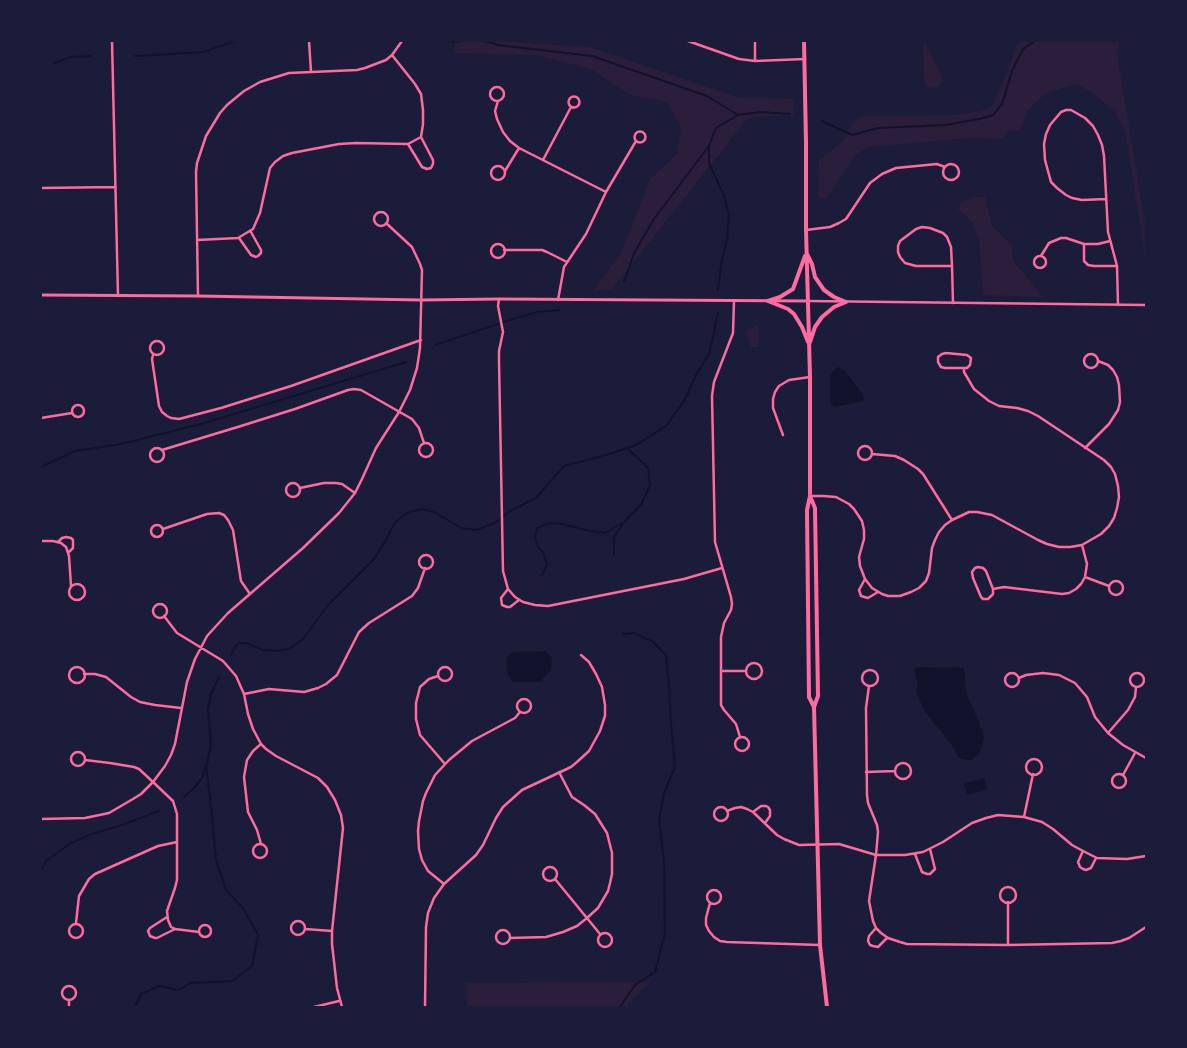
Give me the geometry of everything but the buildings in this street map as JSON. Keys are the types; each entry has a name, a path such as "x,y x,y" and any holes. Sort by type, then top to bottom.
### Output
{"main road":[{"path":"804,41 806,253 810,378 810,496 807,510 809,697 814,707"},
{"path":"768,301 780,298 793,289 806,253"},
{"path":"806,253 812,264 815,277 824,290 846,302"},
{"path":"768,301 788,309 794,314 809,344"},
{"path":"809,344 815,327 822,317 834,307 846,302"},
{"path":"810,496 815,508 816,538 818,696 814,707 820,945 827,1007"}],"street":[{"path":"112,41 118,296"},
{"path":"310,41 310,72"},
{"path":"198,296 196,240 197,163 203,144 215,120 227,105 244,91 260,82 289,73 357,70 379,63 392,55 402,41"},
{"path":"688,41 732,57 755,61 805,59"},
{"path":"755,41 755,61"},
{"path":"392,55 416,84 421,94 423,110 421,137 433,160 432,166 429,169 422,167 408,144"},
{"path":"498,101 492,98 490,94 495,87 502,88 504,92 503,97 498,101 495,111 500,126 506,136 519,148 606,192"},
{"path":"543,160 571,107 569,100 571,97 577,97 579,105 575,108 571,107"},
{"path":"1106,199 1082,200 1072,198 1051,182 1045,160 1044,144 1050,125 1061,112 1066,110 1076,112 1093,126 1098,135 1104,156 1108,232 1117,266 1118,305"},
{"path":"558,300 562,273 567,262 586,234 606,192 636,140 635,134 640,131 643,132 645,137 643,141 638,142 636,140"},
{"path":"196,240 239,238 253,229 258,219 270,168 283,156 347,144 408,144 421,137"},
{"path":"505,171 503,167 498,166 492,169 491,174 494,178 500,180 505,176 505,171 519,148"},
{"path":"806,230 830,227 846,219 870,183 882,174 896,168 937,164 945,167 951,164 956,167 958,174 956,178 951,180 944,177 945,167"},
{"path":"41,188 116,186"},
{"path":"382,212 386,214 388,218 386,223 383,225 377,224 375,220 376,214 382,212"},
{"path":"41,819 84,818 109,813 141,794 153,782 171,756 177,736 190,670 207,636 228,613 303,548 333,519 355,493 376,448 399,412 410,390 418,363 421,340 422,270 418,257 412,247 386,223"},
{"path":"952,266 916,266 905,263 898,252 900,241 922,227 943,233 951,247 952,266 953,303"},
{"path":"239,238 251,255 258,256 261,250 250,231"},
{"path":"1041,256 1044,258 1045,264 1039,268 1034,264 1036,257 1041,256 1049,243 1061,238 1084,244 1098,244 1110,241"},
{"path":"497,244 503,246 504,250 504,254 498,258 492,255 491,250 497,244"},
{"path":"1084,244 1084,261 1088,264 1094,266 1117,266"},
{"path":"504,250 542,250 567,262"},
{"path":"41,295 421,300 808,301 1146,306"},
{"path":"499,299 498,306 502,332 499,351 503,571 508,589 519,600 529,604 548,606 684,579 722,568"},
{"path":"734,302 733,333 714,382 712,396 715,542 732,604 720,637 721,705 736,724 740,737"},
{"path":"153,355 158,356 162,354 164,346 161,342 154,341 150,344 159,406 167,416 179,419 272,392 421,340"},
{"path":"946,353 967,355 971,358 971,362 969,367 964,368 943,368 939,365 938,357 946,353"},
{"path":"1085,448 1108,424 1118,410 1120,402 1119,385 1113,370 1098,360 1096,356 1089,354 1085,357 1085,366 1091,368 1097,365 1098,360"},
{"path":"810,496 836,497 849,504 859,515 864,530 864,539 859,557 864,578 872,588 888,596 900,596 911,592 919,588 926,581 930,573 932,548 939,532 952,520 968,512 992,515 1047,544 1065,547 1082,545 1101,534 1114,518 1119,497 1115,474 1111,467 1104,460 1038,416 1017,408 999,406 989,401 974,389 964,372 964,368"},
{"path":"783,435 773,408 775,392 784,382 789,380 810,378"},
{"path":"162,450 164,454 163,459 157,462 153,461 150,457 151,451 155,448 162,450 354,389 361,390 416,423 424,443 428,444 432,449 432,453 427,457 421,455 419,451 419,447 424,443"},
{"path":"41,418 72,413 75,416 81,417 85,412 84,408 79,404 72,409 72,413"},
{"path":"868,446 872,454 870,458 863,460 858,455 858,450 861,447 868,446"},
{"path":"872,454 895,456 918,469 952,520"},
{"path":"291,483 296,483 300,488 299,493 293,497 289,496 286,492 286,487 291,483"},
{"path":"300,488 324,483 336,483 342,484 355,493"},
{"path":"163,529 207,514 219,513 224,515 233,530 241,581 250,594"},
{"path":"154,525 160,526 163,529 163,533 158,537 151,532 151,528 154,525"},
{"path":"58,542 66,537 73,540 73,548 68,553"},
{"path":"41,541 58,542 64,545 68,553 71,586 69,592 75,599 82,597 85,592 84,588 78,584 71,586"},
{"path":"993,590 1004,587 1062,594 1069,593 1081,584 1085,577 1087,564 1082,545"},
{"path":"244,694 269,689 304,692 318,688 332,680 340,669 359,632 369,622 412,596 418,588 425,568 429,567 433,562 432,558 428,555 422,556 420,560 420,564 425,568"},
{"path":"975,568 983,568 986,571 993,590 990,598 981,597 973,578 972,572 975,568"},
{"path":"1085,577 1109,586"},
{"path":"864,578 859,590 862,596 868,598 878,592"},
{"path":"1112,582 1119,582 1122,585 1122,592 1119,595 1114,595 1109,590 1109,586 1112,582"},
{"path":"508,589 501,598 502,605 510,607 519,600"},
{"path":"159,604 165,607 164,616 160,618 155,616 153,610 155,606 159,604"},
{"path":"164,616 177,632 223,661 236,676 244,694 253,728 261,744 271,753 318,778 332,793 338,806 343,822 343,836 332,944 334,972 342,1007"},
{"path":"425,1007 426,920 434,898 444,884 476,855 503,807 527,788 577,762 589,751 600,731 605,716 602,687 589,662 581,655"},
{"path":"754,663 760,667 762,672 755,679 750,678 746,671 750,664 754,663"},
{"path":"444,666 452,671 452,676 447,681 443,681 438,676 439,669 444,666"},
{"path":"77,667 83,670 84,674 81,681 76,682 71,679 69,674 72,669 77,667"},
{"path":"870,670 876,673 878,678 874,685 869,686 864,683 862,678 865,672 870,670"},
{"path":"721,671 746,671"},
{"path":"1010,673 1015,673 1019,678 1018,685 1014,687 1009,687 1005,681 1006,676 1010,673"},
{"path":"1019,678 1026,675 1043,673 1059,675 1074,683 1087,697 1095,717 1108,733 1135,753 1146,758"},
{"path":"1138,673 1144,677 1145,681 1142,685 1136,687 1132,685 1130,680 1134,674 1138,673"},
{"path":"84,674 106,677 140,702 182,708"},
{"path":"438,676 429,679 420,687 416,703 416,719 420,735 445,764"},
{"path":"869,686 866,708 867,795 878,832 869,900 871,915 876,928 888,938 907,944 1008,945 1112,943 1129,938 1146,927"},
{"path":"1108,733 1128,710 1136,687"},
{"path":"523,699 528,699 531,703 530,710 524,713 520,712 517,708 518,703 523,699"},
{"path":"444,884 428,871 419,849 420,810 426,793 435,775 445,764 472,741 515,718 520,712"},
{"path":"740,737 745,737 749,740 745,751 740,751 735,746 735,741 740,737"},
{"path":"261,744 246,760 244,777 248,812 257,830 261,844 266,848 267,852 263,858 255,856 253,850 257,845 261,844"},
{"path":"78,752 82,754 85,760 79,766 73,763 71,759 74,753 78,752"},
{"path":"1123,775 1135,753"},
{"path":"1037,759 1042,765 1041,770 1033,774 1028,772 1027,765 1030,760 1037,759"},
{"path":"85,760 134,767 173,801 177,814 177,880 167,911 168,920 175,929 199,932 201,936 206,938 212,932 211,928 206,925 202,926 199,932"},
{"path":"902,763 909,766 910,771 908,776 902,778 897,776 895,771 898,765 902,763"},
{"path":"866,772 895,771"},
{"path":"510,938 537,938 556,935 577,926 598,908 608,891 612,874 612,853 607,833 595,814 572,796 559,772"},
{"path":"1024,818 1033,774"},
{"path":"1118,774 1123,775 1126,779 1125,785 1121,788 1114,787 1112,783 1114,776 1118,774"},
{"path":"753,812 763,805 768,807 771,812 765,823"},
{"path":"724,807 727,811 726,818 722,821 714,817 716,808 724,807"},
{"path":"727,811 741,807 753,812 777,835 799,845 838,844 876,855 915,854 930,849 972,823 998,815 1042,822 1083,852 1096,858 1127,859 1146,856"},
{"path":"76,923 79,896 89,879 95,874 158,846 177,842"},
{"path":"915,854 922,872 930,874 935,869 930,849"},
{"path":"1083,852 1078,862 1083,869 1091,868 1096,858"},
{"path":"546,868 553,868 556,871 555,879 548,881 544,879 543,874 546,868"},
{"path":"555,879 600,934"},
{"path":"1007,887 1012,888 1016,894 1013,901 1008,902 1002,899 1001,894 1003,889 1007,887"},
{"path":"710,904 717,903 720,900 720,895 715,890 708,894 707,900 710,904 706,925 714,937 720,941 820,945"},
{"path":"1008,902 1008,945"},
{"path":"168,917 150,928 148,931 150,936 157,938 175,929"},
{"path":"299,921 304,924 305,929 304,933 297,935 292,929 293,924 299,921"},
{"path":"76,923 82,927 83,932 79,938 74,938 70,935 69,929 71,925 76,923"},
{"path":"876,928 869,936 868,941 870,945 878,946 888,938"},
{"path":"305,929 332,931"},
{"path":"504,930 508,932 510,938 509,942 504,944 498,942 496,937 498,933 504,930"},
{"path":"606,933 610,936 612,940 609,945 604,947 598,943 600,934 606,933"},
{"path":"69,986 74,988 76,992 75,996 69,1000 65,998 62,992 64,988 69,986"},
{"path":"69,1000 69,1007"},
{"path":"314,1007 340,1001"}],"shaded area":[{"path":"455,41 497,41 590,47 737,97 794,99 793,116 781,115 748,118 612,289 593,291 622,251 650,179 677,154 681,127 667,102 630,95 591,69 536,55 455,53"},
{"path":"923,41 941,75 942,82 938,87 931,88 926,86 924,81"},
{"path":"1024,41 1120,41 1117,53 1146,229 1146,262 1125,131 1114,111 1098,97 1078,84 1046,93 1028,110 1020,131 1010,130 1002,139 969,138 867,147 854,157 825,200 818,196 819,160 844,140 854,121 865,116 960,115 992,107 1017,44"},
{"path":"974,197 985,197 992,226 1013,246 1012,259 1043,297 983,295 979,240 972,222 958,209 961,202"},
{"path":"754,326 758,326 759,347 751,347 747,338 747,330 749,328 752,329"},
{"path":"838,367 844,370 862,393 864,401 834,407 831,404 830,376"},
{"path":"546,651 552,658 551,670 540,682 512,682 507,672 506,659 512,652"},
{"path":"917,667 964,668 966,692 984,738 979,754 971,760 958,757 953,747 924,710 916,691 918,684 914,670"},
{"path":"984,778 987,789 967,795 964,784"},
{"path":"650,982 628,1004 628,1007 467,1007 467,983"}],"waterway":[{"path":"135,56 204,52 235,41"},
{"path":"449,41 462,41"},
{"path":"484,41 498,45 592,56 707,96 738,115"},
{"path":"822,121 852,135 878,128 945,125 993,115 1002,104 1012,71 1023,49 1035,41"},
{"path":"54,63 71,57 91,56"},
{"path":"718,290 727,239 729,215 724,196 709,163 709,146 716,128 738,115 761,112 790,114"},
{"path":"624,282 635,251 654,219 708,147"},
{"path":"435,345 537,312 560,310"},
{"path":"231,655 239,643 246,643 263,650 275,651 289,649 303,639 328,605 374,559 395,522 409,512 423,509 436,513 461,528 476,530 495,523 510,511 536,498 564,466 636,445 666,426 684,401 696,375 709,354 718,312"},
{"path":"41,467 75,451 121,444 201,424 406,362"},
{"path":"614,554 614,537 624,522 641,505 650,485 648,468 627,448"},
{"path":"542,576 547,565 535,537 537,528 549,523 605,533 624,522"},
{"path":"620,1007 635,985 655,972 665,933 664,861 659,821 664,793 675,767 666,655 651,640 634,633 623,634"},
{"path":"184,797 202,778 208,760 211,744 208,710 211,694 219,677"},
{"path":"135,1007 141,994 159,986 179,990 190,983 232,981 252,966 258,935 243,908 226,890 216,860 206,765"},
{"path":"41,870 47,860 71,843 159,811"}]}
